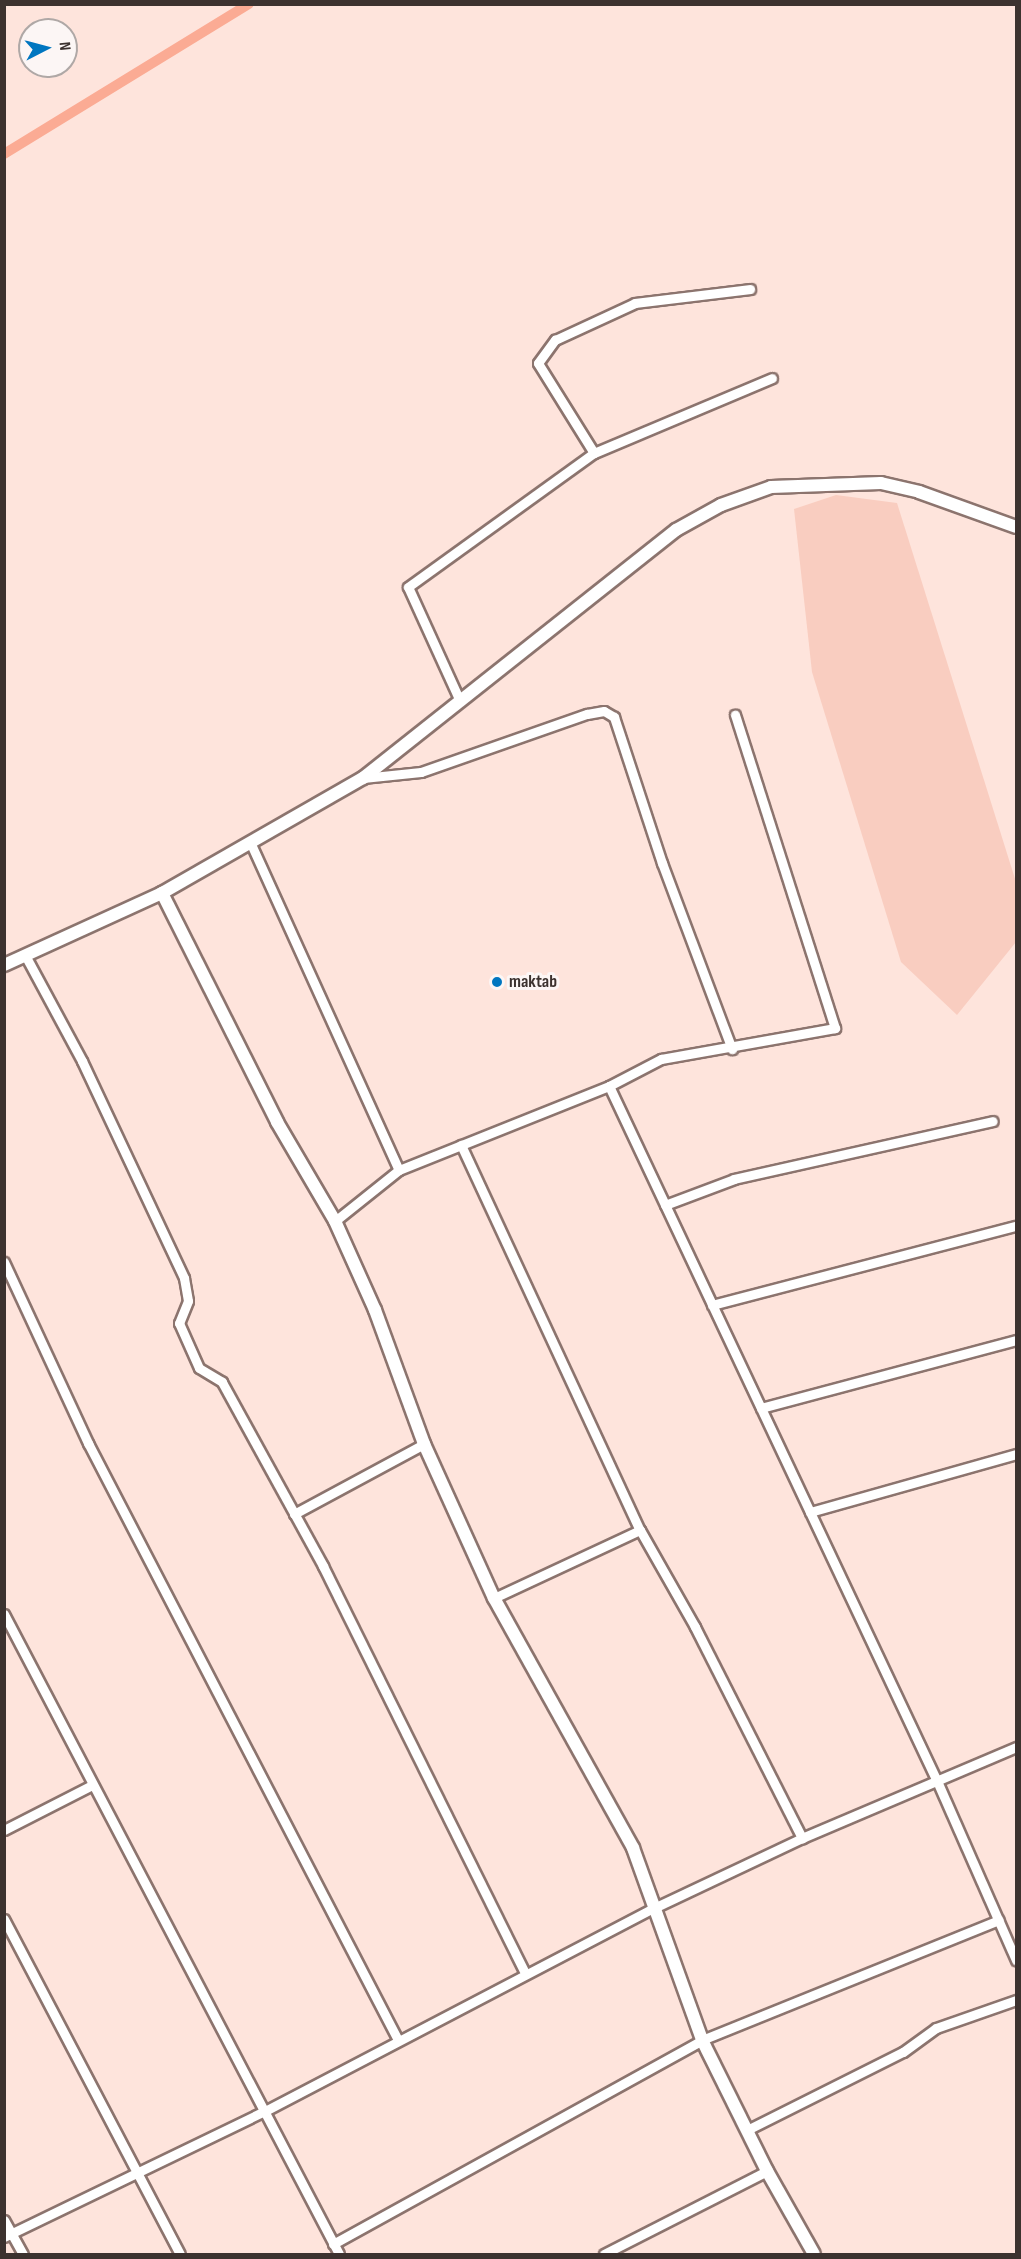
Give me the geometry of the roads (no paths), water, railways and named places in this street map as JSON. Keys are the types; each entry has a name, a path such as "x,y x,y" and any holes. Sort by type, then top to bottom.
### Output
{"street":[{"path":"594,453 538,363 555,340 635,303 750,289"},
{"path":"460,702 408,587 594,453 772,378"},
{"path":"4,965 162,893 363,778 676,530 721,505 771,487 881,483 1017,527"},
{"path":"363,778 421,772 587,714 604,711 614,717 662,863 732,1049"},
{"path":"335,1221 399,1170 609,1086 661,1059 732,1049 835,1028 735,715"},
{"path":"250,844 399,1170"},
{"path":"162,893 277,1122 335,1221 375,1310 424,1444 494,1598 633,1848 702,2040 766,2171 814,2254"},
{"path":"25,955 82,1061 184,1278 188,1301 179,1323 199,1368 222,1382 294,1514 525,1973"},
{"path":"609,1086 937,1781 1017,1960"},
{"path":"665,1205 734,1179 993,1120"},
{"path":"461,1145 640,1530 706,1647 802,1838"},
{"path":"712,1305 1017,1226"},
{"path":"4,1262 88,1443 398,2040"},
{"path":"761,1408 1017,1340"},
{"path":"294,1514 424,1444"},
{"path":"810,1512 1017,1454"},
{"path":"494,1598 640,1530"},
{"path":"4,1614 339,2254"},
{"path":"8,2235 265,2111 525,1973 654,1908 802,1838 1017,1747"},
{"path":"4,1830 92,1785"},
{"path":"4,1920 180,2254"},
{"path":"333,2244 702,2040 999,1920"},
{"path":"747,2130 903,2052 936,2028 1017,2000"},
{"path":"604,2254 766,2171"},
{"path":"4,2220 8,2235 23,2254"}],"waterway":[{"path":"4,154 249,4"}],"place":[{"name":"maktab","path":"497,982"}]}
